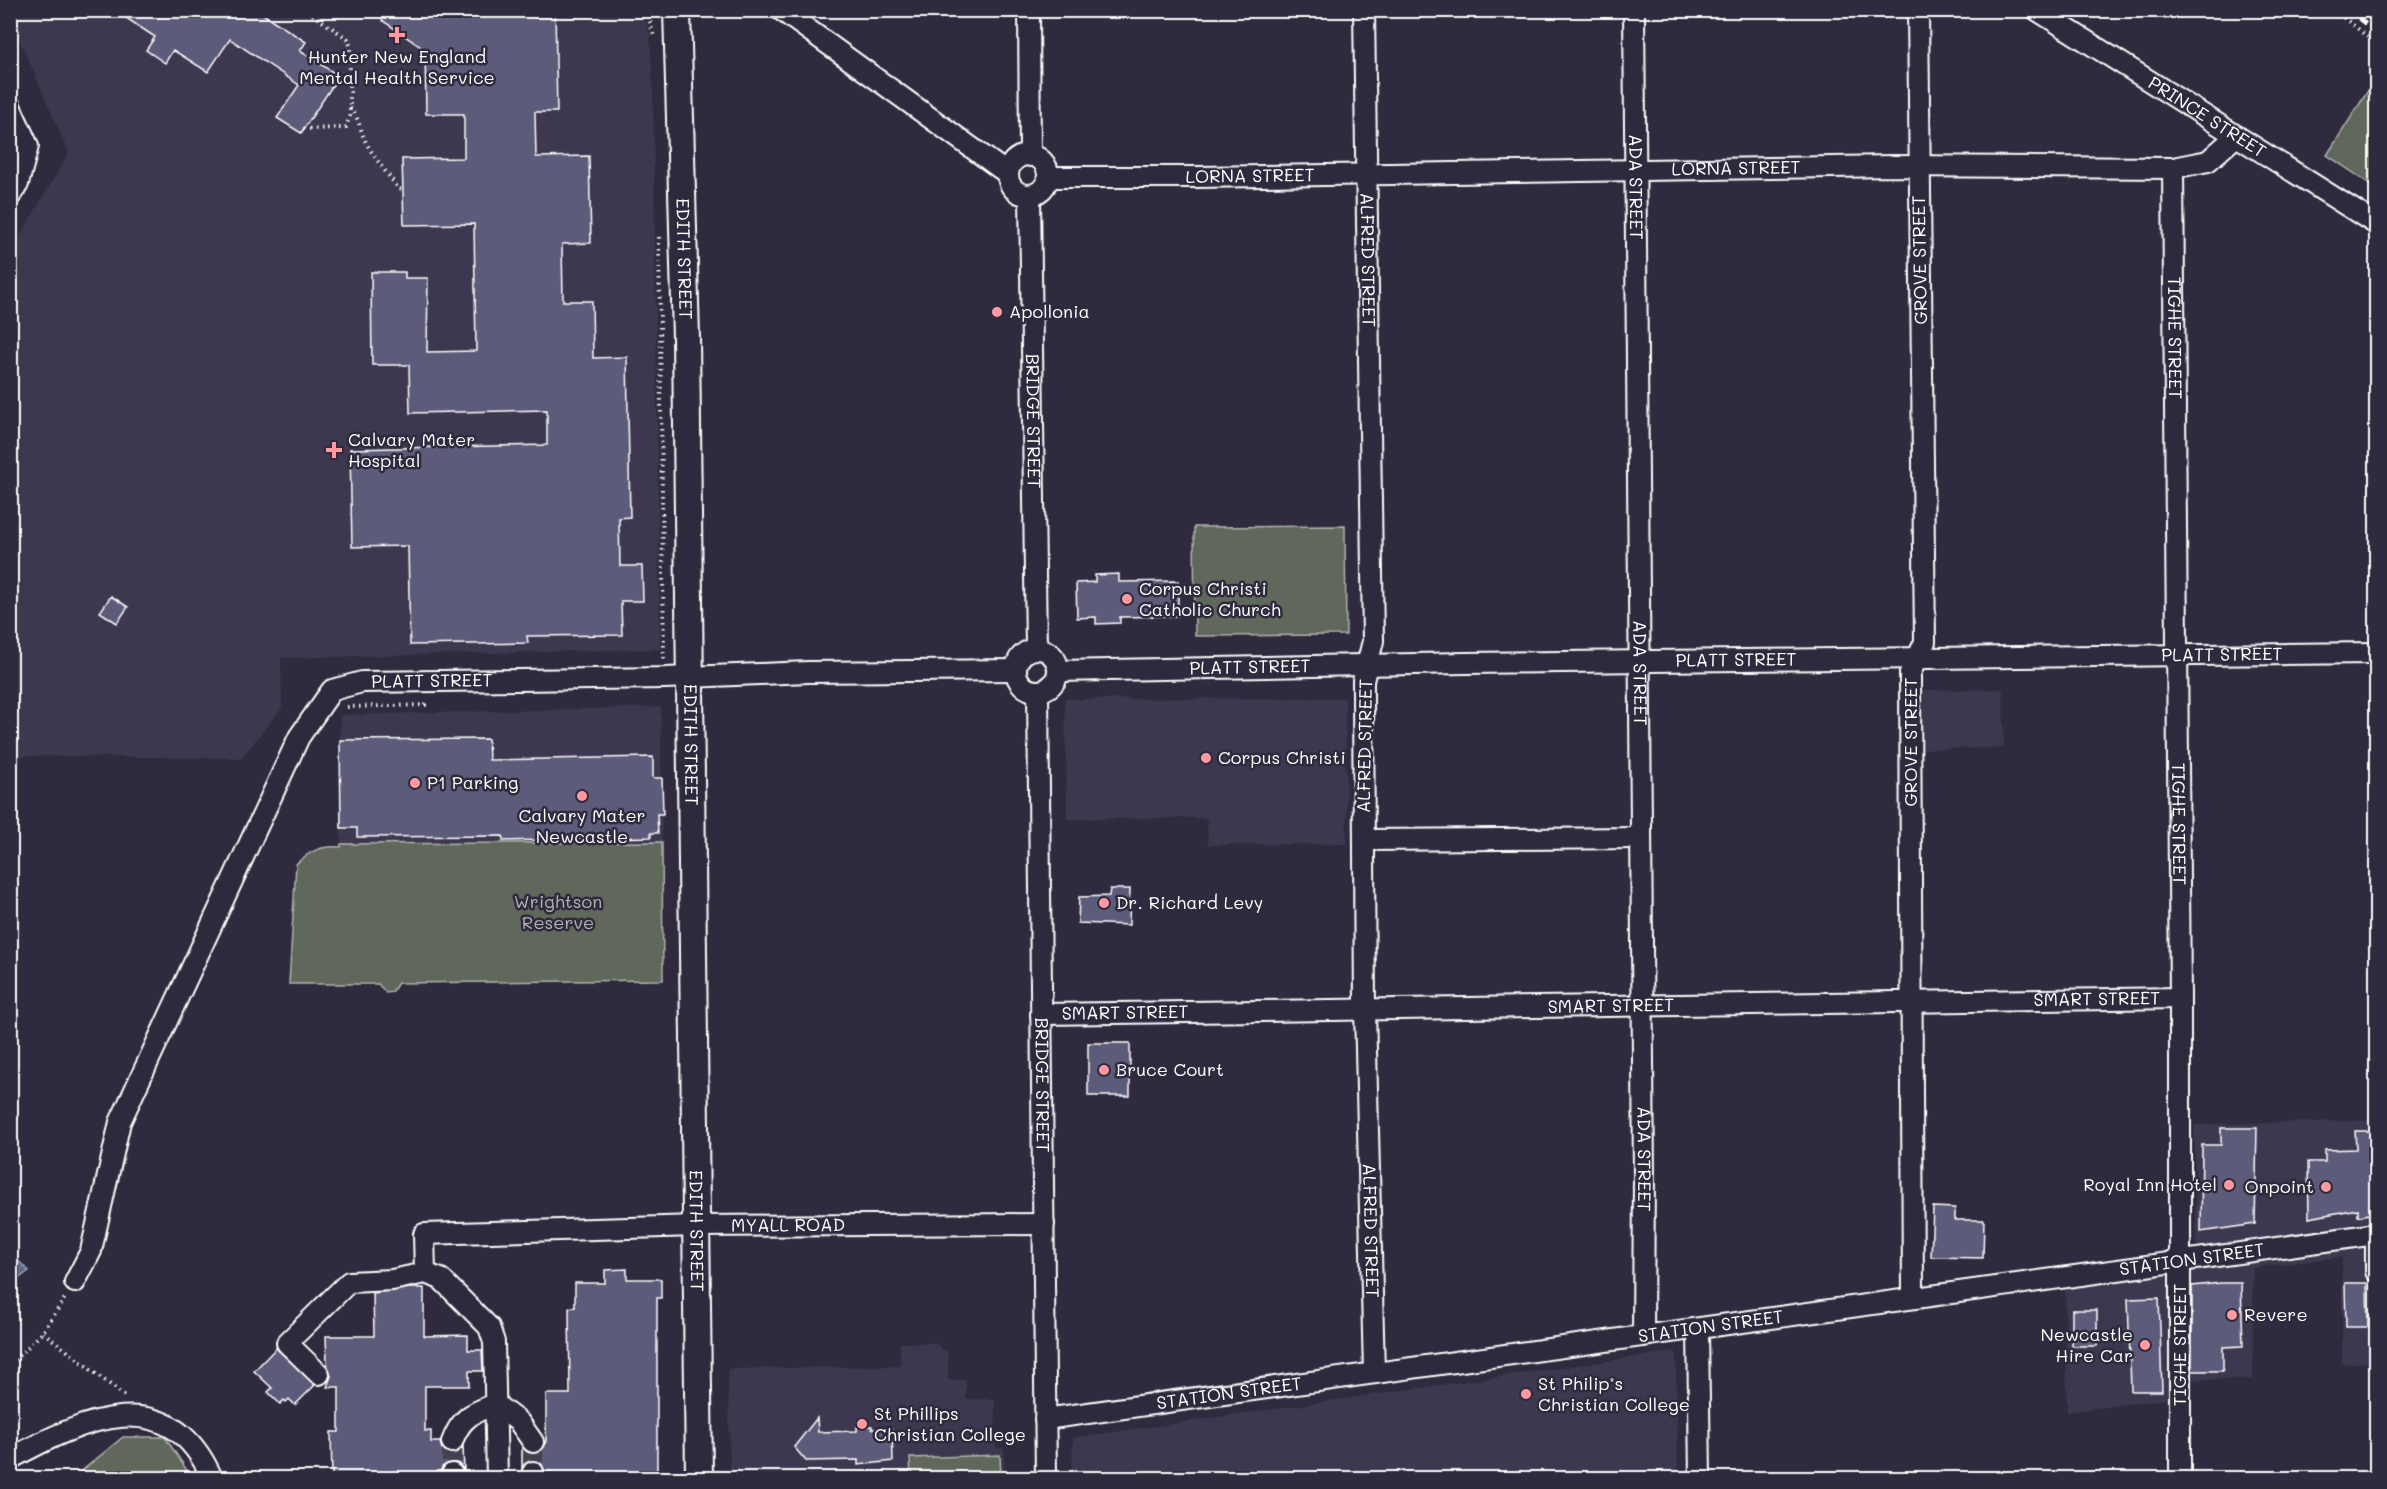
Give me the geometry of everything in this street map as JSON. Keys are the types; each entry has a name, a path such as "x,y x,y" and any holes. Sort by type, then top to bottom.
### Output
{"main road":[{"name":"EDITH STREET","path":"677,10 686,337 699,1479"}],"street":[{"path":"781,10 1008,174 1014,189 1030,195 1040,191 1048,177 1043,163 1030,156 1016,160 1008,174"},
{"path":"1029,10 1030,156"},
{"name":"ALFRED STREET","path":"1364,10 1373,641 1363,681 1365,1009 1374,1374"},
{"name":"ADA STREET","path":"1634,10 1643,1007 1643,1336"},
{"name":"GROVE STREET","path":"1913,1298 1910,673 1925,642 1917,10"},
{"name":"PRINCE STREET","path":"2037,10 2376,224"},
{"path":"10,106 28,146 18,184 10,196"},
{"name":"LORNA STREET","path":"1048,177 1197,177 1920,166 2174,168 2208,161 2235,137"},
{"name":"TIGHE STREET","path":"2174,168 2181,998 2180,1479"},
{"name":"BRIDGE STREET","path":"1030,195 1036,649"},
{"path":"1036,649 1047,651 1052,655 1058,671 1055,683 1038,692 1024,688 1015,670 1022,656 1036,649"},
{"name":"PLATT STREET","path":"1058,671 1368,664 2376,653"},
{"name":"PLATT STREET","path":"75,1282 91,1251 120,1122 299,737 332,690 362,682 690,677 808,672 1015,670"},
{"name":"BRIDGE STREET","path":"1038,692 1046,1479"},
{"path":"1365,840 1640,838"},
{"name":"SMART STREET","path":"1041,1014 2181,998"},
{"name":"MYALL ROAD","path":"425,1273 424,1234 696,1227 1044,1224"},
{"path":"2376,1234 2376,1272"},
{"name":"STATION STREET","path":"1045,1419 2376,1234"},
{"path":"319,1374 287,1343 349,1282 392,1280 425,1273 441,1279 489,1327 494,1342 497,1479"},
{"path":"1698,1329 1700,1479"},
{"path":"452,1442 458,1428 472,1413 495,1404"},
{"path":"495,1404 519,1422 533,1442"},
{"path":"10,1459 34,1445 94,1420 138,1416 156,1419 184,1435 195,1448 212,1479"}],"path":[{"path":"303,129 346,127 349,122 350,108 350,45 348,39 306,10"},
{"path":"2334,10 2376,43"},
{"path":"350,108 360,121 362,133 369,148 399,189 403,190"},
{"path":"660,316 664,659"},
{"path":"346,707 425,705"},
{"path":"10,1364 43,1332 75,1282"},
{"path":"43,1332 126,1396 138,1416"}],"shaded area":[{"name":"Calvary Mater Hospital","path":"10,11 642,11 650,34 653,84 660,649 281,658 282,708 241,758 11,756 11,251 69,153 11,20"},
{"path":"2003,689 2004,748 1923,749 1923,690"},
{"name":"Corpus Christi","path":"1345,698 1347,844 1208,845 1207,818 1067,819 1065,699"},
{"path":"661,707 662,842 341,844 340,715"},
{"path":"2376,1120 2376,1362 2342,1364 2342,1257 2253,1268 2253,1379 2173,1380 2173,1398 2067,1412 2065,1287 2197,1268 2194,1125"},
{"name":"St Phillips Christian College","path":"900,1343 935,1343 948,1353 948,1380 966,1380 966,1399 995,1399 996,1448 1004,1449 1004,1478 730,1478 728,1369 900,1366"},
{"name":"St Philip’s Christian College","path":"1676,1351 1678,1478 1072,1478 1073,1438"}],"green space":[{"path":"2376,78 2376,188 2327,155"},
{"path":"1345,526 1346,635 1195,636 1194,527"},
{"name":"Wrightson Reserve","path":"662,842 663,980 398,983 392,992 386,993 378,984 289,984 296,864 316,850 341,847 341,844"},
{"path":"123,1437 165,1437 192,1478 73,1478"},
{"path":"1000,1455 1001,1478 911,1478 910,1458"}],"water":[{"path":"11,1254 29,1271 10,1284"}],"building":[{"path":"114,10 190,10 200,18 205,10 257,10 306,42 300,51 339,76 301,133 277,118 299,85 230,39 208,72 173,50 165,63 146,50 155,37"},
{"path":"389,10 555,10 557,112 535,112 536,157 589,156 591,243 562,244 563,301 592,301 593,358 627,357 630,517 619,518 620,566 642,566 643,601 621,601 622,635 527,636 528,643 410,645 408,546 352,547 350,449 547,445 547,410 410,413 409,365 372,365 371,272 405,272 405,278 428,278 427,352 476,351 474,224 404,225 402,159 464,158 464,114 426,114 425,50 382,20"},
{"name":"Corpus Christi Catholic Church","path":"1119,574 1119,582 1178,581 1178,616 1120,617 1120,623 1096,624 1096,617 1077,618 1076,583 1095,582 1095,575"},
{"path":"111,596 128,607 117,623 100,612"},
{"path":"488,739 489,760 653,757 653,778 662,778 663,814 657,814 658,833 651,833 651,837 503,841 503,836 357,837 357,828 341,828 340,740"},
{"name":"Dr. Richard Levy","path":"1110,889 1130,889 1129,925 1078,923 1079,897 1109,896"},
{"name":"Bruce Court","path":"1088,1043 1130,1043 1130,1096 1088,1096"},
{"name":"Royal Inn Hotel","path":"2221,1128 2257,1128 2255,1224 2201,1232 2202,1145 2221,1145"},
{"path":"2355,1131 2373,1131 2375,1213 2358,1216 2358,1209 2309,1218 2308,1162 2325,1162 2325,1150 2356,1149"},
{"path":"1933,1207 1955,1208 1955,1220 1984,1220 1983,1258 1931,1257"},
{"path":"627,1269 627,1279 661,1279 661,1298 657,1298 657,1479 551,1479 551,1472 545,1472 537,1461 530,1460 522,1468 522,1447 527,1453 535,1454 546,1442 546,1394 570,1394 569,1308 575,1307 575,1283 605,1283 605,1270"},
{"path":"2241,1283 2243,1346 2223,1347 2223,1371 2192,1371 2192,1286"},
{"path":"2345,1283 2367,1283 2368,1327 2346,1327"},
{"path":"424,1288 424,1336 468,1335 468,1350 482,1350 483,1371 469,1371 469,1386 425,1386 425,1431 431,1431 431,1442 440,1442 442,1449 448,1453 459,1452 463,1446 464,1470 459,1464 452,1462 442,1467 440,1474 431,1474 431,1479 332,1479 331,1432 339,1432 339,1387 327,1387 331,1376 327,1365 326,1336 374,1336 373,1293"},
{"name":"Newcastle Hire Car","path":"2159,1298 2162,1391 2131,1391 2128,1299"},
{"path":"2072,1310 2097,1310 2097,1346 2072,1346"},
{"path":"276,1348 315,1385 295,1405 289,1399 280,1404 268,1392 272,1388 254,1371"},
{"path":"817,1418 818,1432 857,1431 857,1427 872,1426 872,1429 892,1429 893,1461 858,1465 858,1460 806,1461 794,1447"}],"tunnel":[{"path":"452,1442 452,1474"},
{"path":"533,1442 533,1472"}],"railway":[{"path":"2348,10 2376,32"},
{"path":"2366,10 2376,19"}],"place":[{"name":"Hunter New England Mental Health Service","path":"397,35"},
{"name":"Apollonia","path":"997,312"},
{"name":"Calvary Mater Hospital","path":"334,450"},
{"name":"Corpus Christi Catholic Church","path":"1127,599"},
{"name":"Corpus Christi","path":"1206,758"},
{"name":"P1 Parking","path":"415,783"},
{"name":"Calvary Mater Newcastle","path":"582,796"},
{"name":"Dr. Richard Levy","path":"1104,903"},
{"name":"Bruce Court","path":"1104,1070"},
{"name":"Royal Inn Hotel","path":"2229,1185"},
{"name":"Onpoint","path":"2326,1187"},
{"name":"Revere","path":"2232,1315"},
{"name":"Newcastle Hire Car","path":"2145,1345"},
{"name":"St Philip’s Christian College","path":"1526,1394"},
{"name":"St Phillips Christian College","path":"862,1424"}]}
